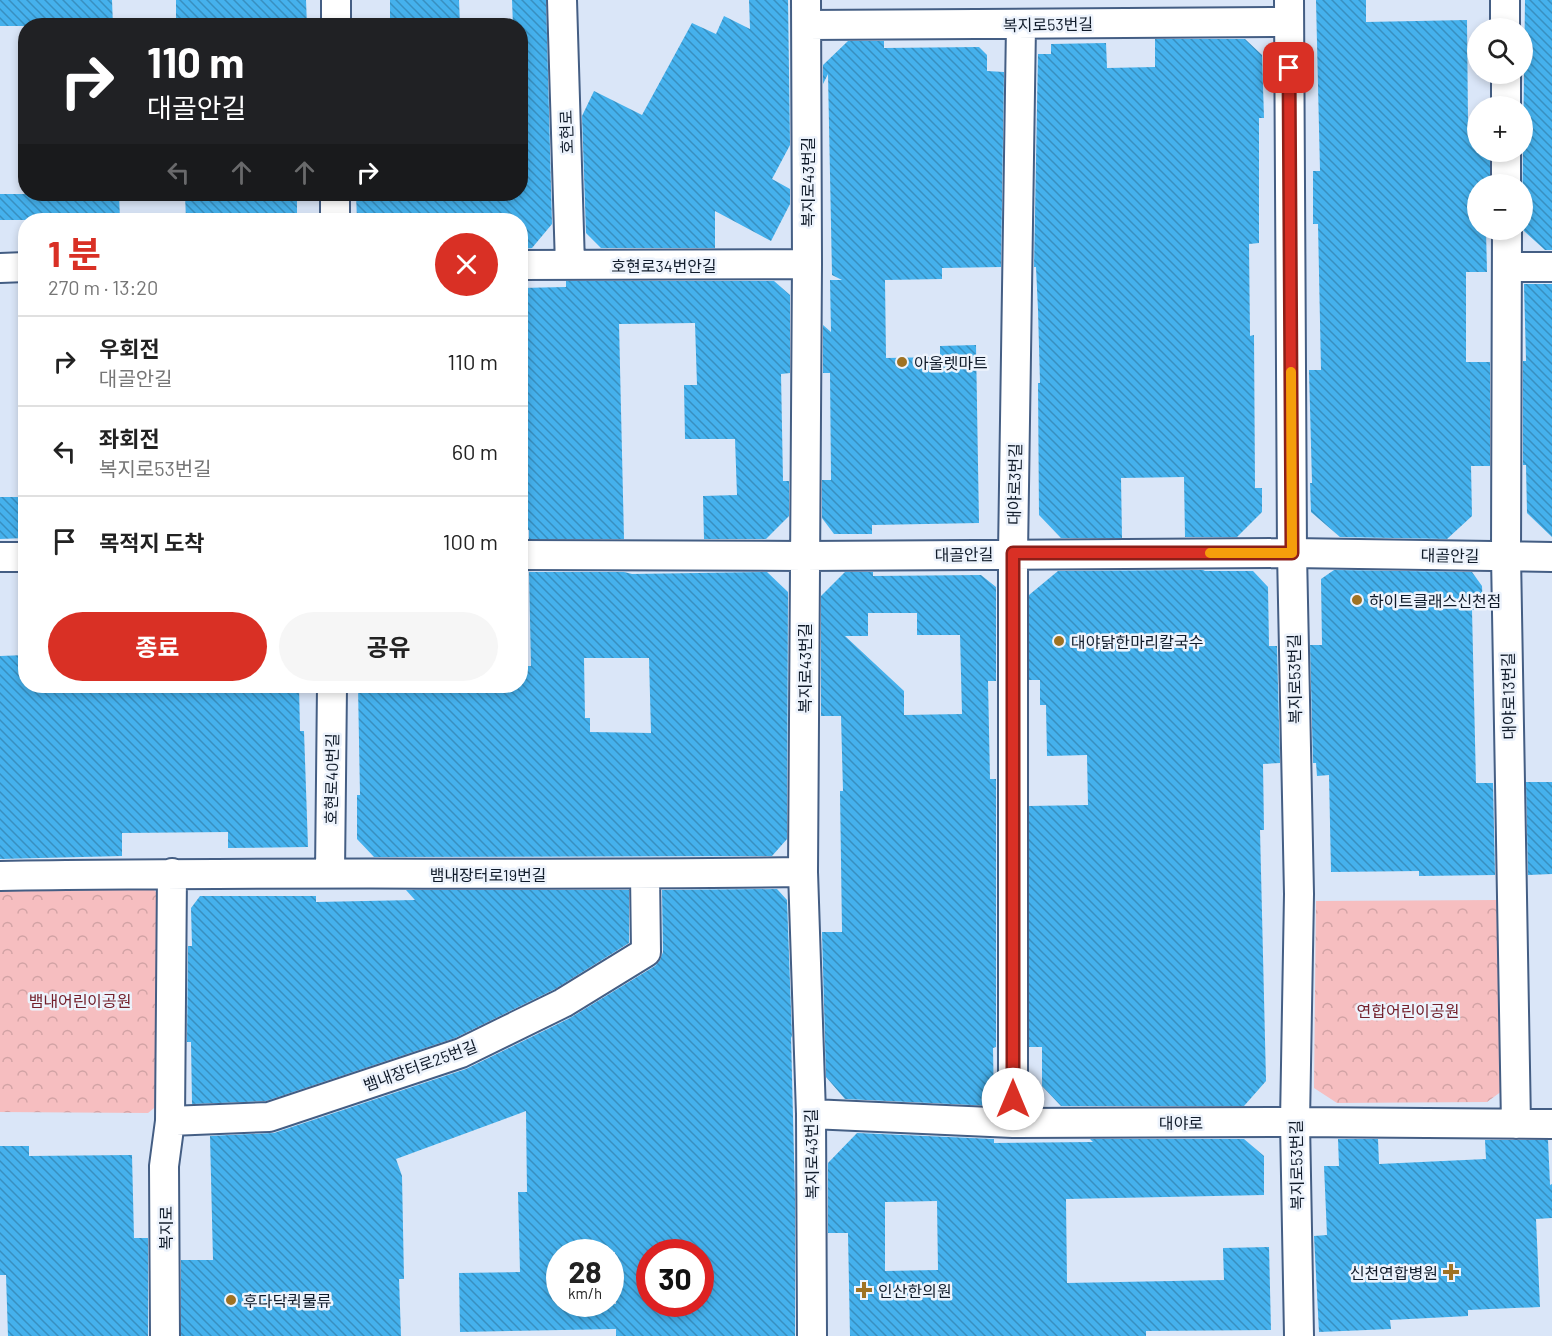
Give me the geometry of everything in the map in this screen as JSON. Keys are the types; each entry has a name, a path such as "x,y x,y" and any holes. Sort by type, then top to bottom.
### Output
{"street":[{"path":"336,0 336,18"},
{"name":"호현로","path":"562,0 570,265"},
{"path":"1505,0 1505,18"},
{"name":"복지로53번길","path":"806,13 1022,25 1289,11 1292,553 1299,894 1295,1122 1299,1336"},
{"name":"복지로43번길","path":"806,13 807,264 803,872 811,1114 812,1336"},
{"name":"대야로3번길","path":"1013,1123 1013,553 1022,25"},
{"name":"대야로13번길","path":"1507,240 1506,556 1516,1124"},
{"name":"호현로34번안길","path":"528,265 807,264"},
{"path":"0,268 18,267"},
{"path":"1507,267 1552,267"},
{"name":"대골안길","path":"528,555 1292,553 1552,557"},
{"path":"0,557 18,557"},
{"name":"호현로40번길","path":"330,873 332,693"},
{"name":"뱀내장터로19번길","path":"0,876 172,873 803,872"},
{"path":"170,1120 172,873"},
{"name":"뱀내장터로25번길","path":"170,1120 269,1117 461,1053 563,1003 646,952 645,874"},
{"name":"대야로","path":"811,1114 1013,1123 1552,1124"},
{"name":"복지로","path":"165,1336 164,1166 170,1120"}],"green space":[{"name":"뱀내어린이공원","path":"0,887 152,888 161,897 159,1104 148,1113 0,1112"},
{"name":"연합어린이공원","path":"1498,900 1502,1091 1487,1102 1337,1103 1314,1088 1316,901"}],"building":[{"path":"0,0 112,0 113,18 18,18 18,26 0,26"},
{"path":"176,0 306,0 307,18 176,18"},
{"path":"390,0 459,0 460,18 390,18"},
{"path":"512,0 546,0 552,224 532,248 528,248 528,213 357,213 356,201 528,201 528,18 513,18"},
{"path":"749,0 788,0 790,145 772,179 790,189 790,204 771,241 715,211 715,248 601,248 586,233 582,116 594,91 642,115 692,23 716,34 724,16 750,29"},
{"path":"1316,0 1366,0 1366,22 1467,20 1467,162 1490,162 1490,174 1467,174 1467,240 1486,240 1487,272 1466,272 1466,362 1490,362 1490,466 1471,466 1472,516 1447,539 1340,537 1311,512 1309,370 1321,370 1318,224 1313,224 1313,171 1320,171"},
{"path":"1525,0 1552,0 1552,250 1545,250 1533,239 1533,174 1523,174 1523,162 1533,162 1533,96 1524,96 1524,84 1533,84 1533,18 1525,18"},
{"path":"1155,39 1245,39 1262,55 1264,118 1259,118 1259,243 1249,244 1250,336 1254,335 1255,488 1262,488 1262,512 1237,537 1185,537 1184,477 1121,478 1122,538 1061,538 1039,515 1038,383 1040,383 1036,267 1034,267 1038,54 1051,54 1051,44 1106,43 1107,68 1155,67"},
{"path":"848,41 884,41 884,48 979,47 987,55 987,71 1004,72 1001,267 942,268 942,279 885,280 886,358 940,357 940,346 976,345 979,523 872,525 872,534 834,534 822,518 822,480 831,480 830,373 823,373 823,325 831,332 830,280 842,280 832,275 828,74 823,84 823,65"},
{"path":"0,194 18,194 18,201 119,201 120,213 18,213 18,220 0,220"},
{"path":"185,201 297,201 297,213 186,213"},
{"path":"566,281 774,281 790,295 790,373 781,374 783,481 789,481 789,516 766,539 704,539 703,496 737,495 735,439 685,439 684,385 697,385 695,323 619,324 624,539 529,539 528,288 566,287"},
{"path":"1524,284 1552,284 1552,537 1527,513 1526,465 1523,465 1523,361 1526,361"},
{"path":"0,497 18,497 18,538 0,539"},
{"path":"1205,570 1203,571 1253,571 1268,587 1269,646 1277,646 1280,763 1263,764 1264,830 1260,830 1266,1081 1244,1106 1061,1106 1042,1086 1042,1047 1029,1047 1029,806 1088,805 1087,755 1047,756 1046,705 1040,705 1040,680 1029,680 1029,595 1058,571"},
{"path":"1334,570 1472,572 1482,586 1483,609 1472,610 1476,783 1493,783 1495,875 1419,876 1419,871 1331,872 1329,775 1317,776 1316,763 1313,763 1310,645 1322,645 1321,579"},
{"path":"529,572 624,572 632,574 767,572 788,592 787,839 772,856 374,857 357,839 357,795 360,795 358,693 528,693 528,666 531,666","holes":["584,658 649,658 651,733 590,732 590,718 585,718"]},
{"path":"845,572 873,572 873,576 981,575 996,587 996,681 988,681 990,779 996,779 994,1106 845,1099 826,1077 822,932 842,932 840,791 843,791 841,716 821,716 821,596","holes":["868,613 917,613 917,635 960,635 962,714 904,715 904,691 845,636 868,636"]},
{"path":"18,655 18,693 299,693 300,731 304,731 308,847 228,848 228,832 122,833 122,856 0,859 0,656"},
{"path":"1526,782 1552,782 1552,874 1528,875"},
{"path":"777,889 787,900 795,1198 795,1336 616,1336 616,1329 460,1332 459,1273 520,1272 518,1192 527,1192 526,1111 396,1159 402,1176 404,1279 399,1279 401,1336 181,1336 181,1260 213,1260 210,1136 274,1133 466,1069 570,1018 655,966 663,952 662,890"},
{"path":"406,890 629,890 629,943 555,989 455,1038 266,1101 192,1104 191,1042 187,1042 188,946 192,946 191,908 200,896 316,896 316,902 415,900"},
{"path":"857,1133 994,1139 994,1143 1093,1142 1090,1139 1244,1139 1264,1156 1264,1195 1066,1199 1067,1283 1224,1280 1223,1248 1269,1247 1271,1330 1146,1331 1146,1336 850,1336 848,1233 828,1233 828,1163","holes":["937,1201 938,1270 885,1271 885,1202"]},
{"path":"1338,1139 1378,1139 1379,1164 1486,1159 1485,1140 1548,1140 1552,1218 1536,1219 1540,1307 1468,1310 1468,1316 1390,1320 1391,1329 1319,1332 1314,1236 1327,1235 1324,1166 1339,1166"},
{"path":"0,1146 29,1146 29,1156 132,1155 134,1238 148,1238 148,1336 8,1336 6,1275 0,1275"}],"slow traffic":[{"path":"1210,553 1292,553 1291,372"}],"place":[{"name":"아울렛마트","path":"902,362"},
{"name":"하이트클래스신천점","path":"1357,600"},
{"name":"대야닭한마리칼국수","path":"1059,641"},
{"name":"신천연합병원","path":"1451,1272"},
{"name":"인산한의원","path":"864,1290"},
{"name":"후다닥퀵물류","path":"231,1300"}],"route":[{"path":"1013,1099 1013,553 1292,553 1289,68"}]}
